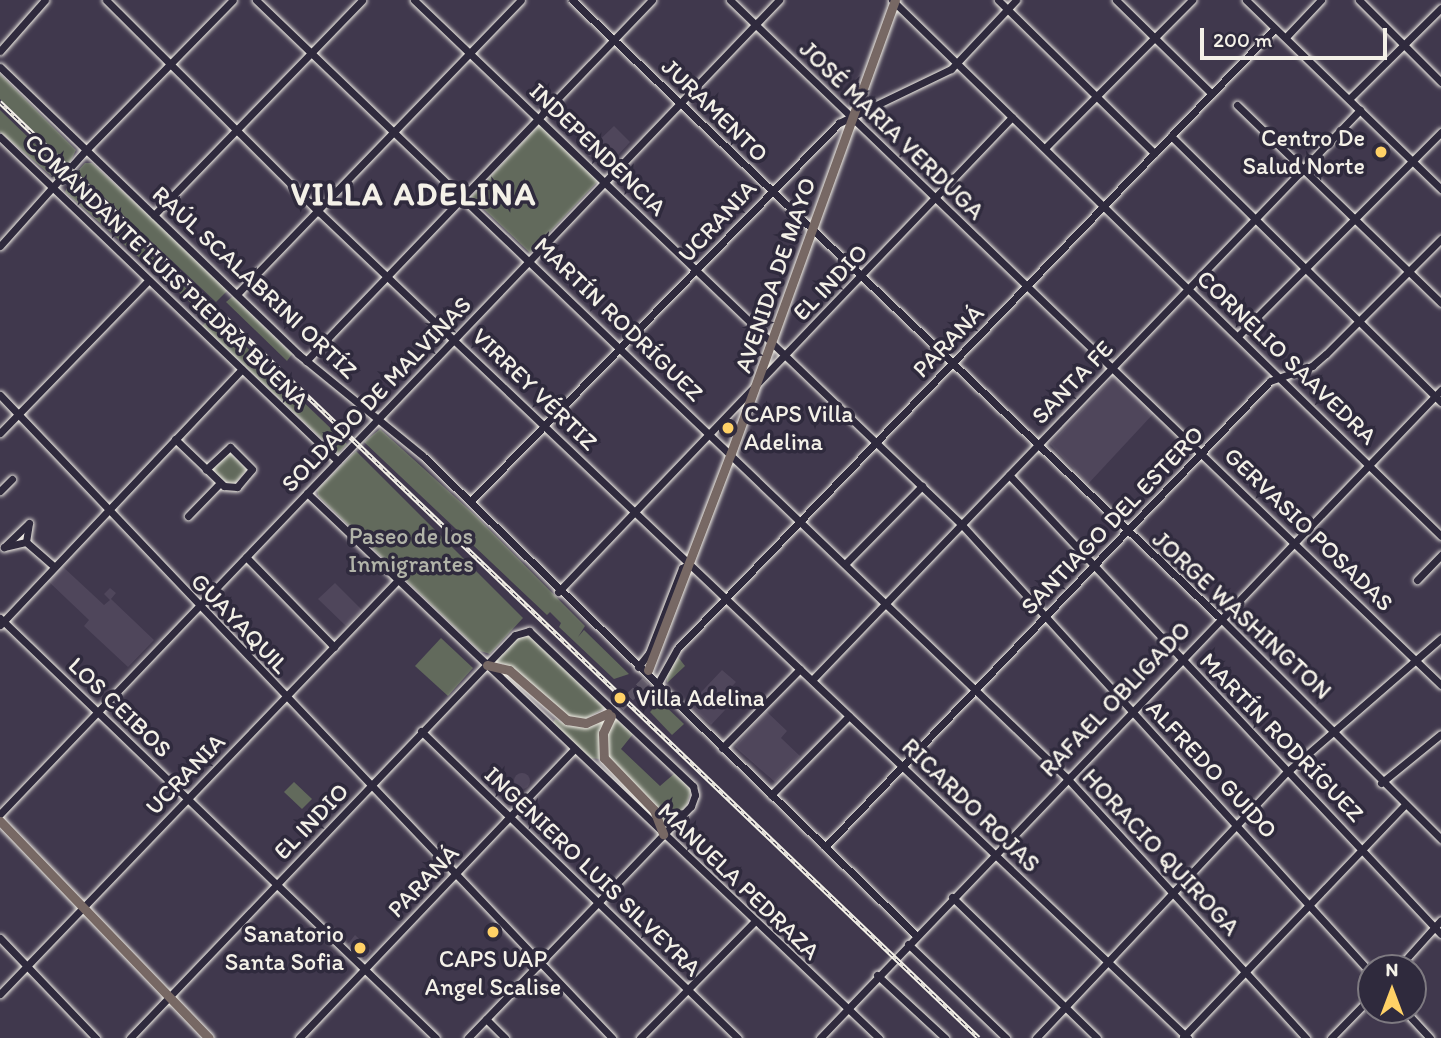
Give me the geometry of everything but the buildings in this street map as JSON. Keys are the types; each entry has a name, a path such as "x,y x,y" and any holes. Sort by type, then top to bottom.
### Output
{"main road":[{"name":"AVENIDA DE MAYO","path":"646,670 685,578 732,453 894,1"},
{"path":"486,665 509,670 567,720 586,723 610,715 603,733 604,758 654,810 663,834"},
{"path":"0,821 209,1038"}],"street":[{"path":"0,51 45,0"},
{"name":"VIRREY VÉRTIZ","path":"106,0 319,212 548,426 727,601"},
{"path":"0,246 54,189 85,151 233,0"},
{"name":"MARTÍN RODRÍGUEZ","path":"256,0 309,55 530,259 802,521"},
{"path":"154,215 362,0"},
{"name":"INDEPENDENCIA","path":"414,0 878,441"},
{"path":"238,293 521,0"},
{"name":"JURAMENTO","path":"572,0 952,364"},
{"path":"306,361 390,278 652,0"},
{"name":"JOSÉ MARIA VERDUGA","path":"730,0 1027,287"},
{"name":"SOLDADO DE MALVINAS","path":"0,814 779,0"},
{"path":"998,0 1154,153"},
{"name":"UCRANIA","path":"470,502 699,271 771,191 839,123 957,64 1016,0"},
{"path":"1116,0 1212,94"},
{"path":"1045,148 1192,0"},
{"path":"1246,0 1441,188"},
{"path":"1286,37 1321,0"},
{"path":"1359,0 1441,82"},
{"name":"CORNELIO SAAVEDRA","path":"894,1 1441,536"},
{"path":"1349,99 1405,47 1441,8"},
{"name":"PARANÁ","path":"657,685 677,649 727,601 1275,28"},
{"name":"RAÚL SCALABRINI ORTÍZ","path":"0,67 306,361 378,419 470,502 558,592 646,670 657,685 916,935"},
{"path":"1237,105 1304,167 1441,303"},
{"name":"SANTA FE","path":"812,680 1360,110"},
{"name":"EL INDIO","path":"558,592 712,435 757,384 936,200 1012,117"},
{"path":"1238,336 1411,158 1441,132"},
{"path":"1171,136 1257,216 1360,321 1439,396"},
{"name":"COMANDANTE LUIS PIEDRA BUENA","path":"0,137 147,282 338,461"},
{"name":"SANTIAGO DEL ESTERO","path":"825,847 1270,381 1312,366 1411,272 1441,239"},
{"path":"0,433 147,282"},
{"name":"GERVASIO POSADAS","path":"1027,287 1113,366 1441,685"},
{"name":"JORGE WASHINGTON","path":"952,364 1127,533 1220,618 1381,783 1441,839"},
{"path":"1,621 242,369"},
{"name":"GUAYAQUIL","path":"0,395 106,511 612,1038"},
{"name":"RAFAEL OBLIGADO","path":"820,1038 1131,709 1368,464 1439,396"},
{"path":"175,439 220,483 237,487 250,473 250,463 230,447 206,469"},
{"name":"ALFREDO GUIDO","path":"878,441 1047,616 1357,958"},
{"name":"MARTÍN RODRÍGUEZ","path":"1009,475 1441,934"},
{"path":"0,491 12,479"},
{"path":"188,516 220,483"},
{"path":"845,564 922,486"},
{"path":"307,493 574,749"},
{"name":"HORACIO QUIROGA","path":"802,521 1066,777 1306,1038"},
{"path":"1434,529 1441,522"},
{"path":"26,542 54,566"},
{"path":"1418,580 1441,555"},
{"path":"246,557 334,647"},
{"name":"AVENIDA DE MAYO","path":"646,670 649,653 682,568 690,563"},
{"name":"UCRANIA","path":"0,994 398,580"},
{"name":"RICARDO ROJAS","path":"727,601 1108,960 1185,1037"},
{"name":"LOS CEIBOS","path":"1,621 436,1038"},
{"name":"EL INDIO","path":"130,1038 421,731 520,631 535,635 693,786 694,799 663,834"},
{"path":"1036,1038 1287,772 1441,638"},
{"path":"722,748 800,668"},
{"path":"771,795 849,716"},
{"name":"INGENIERO LUIS SILVEYRA","path":"421,731 738,1038"},
{"path":"1381,783 1441,734"},
{"name":"PARANÁ","path":"299,1038 574,749"},
{"name":"MANUELA PEDRAZA","path":"574,749 879,1038"},
{"path":"1185,1037 1405,805"},
{"path":"1433,831 1441,824"},
{"path":"468,1038 541,965 663,834"},
{"path":"952,897 1097,1038"},
{"path":"1411,954 1441,920"},
{"path":"640,1038 754,922"},
{"path":"0,938 96,1038"},
{"path":"908,944 1006,1038"},
{"path":"877,975 945,1038"},
{"path":"1331,1038 1357,1011"},
{"path":"486,1019 505,1038"},
{"path":"1417,1024 1430,1038"}],"shaded area":[{"path":"614,126 630,142 604,170 586,153"},
{"path":"1114,376 1154,413 1088,484 1050,444"},
{"path":"62,566 104,605 110,600 104,594 110,588 116,593 111,599 154,640 128,667 84,626 89,620 48,581"},
{"path":"335,583 362,610 346,626 318,599"},
{"path":"722,670 736,682 717,702 725,710 711,725 689,705"},
{"path":"766,711 787,731 781,738 800,756 775,782 735,747"},
{"path":"519,773 525,773 530,781 528,787 519,789 514,784 514,778"},
{"name":"Sanatorio Santa Sofia","path":"355,935 372,951 365,959 348,944"}],"green space":[{"path":"0,74 76,150 69,165 0,99"},
{"path":"0,110 63,171 55,179 0,132"},
{"path":"541,123 601,178 530,253 471,197"},
{"path":"85,163 92,163 229,289 216,302 77,172"},
{"path":"71,179 208,309 202,313 65,192"},
{"path":"233,296 292,354 287,361 226,302"},
{"path":"213,315 347,444 338,454 202,326"},
{"path":"380,429 475,515 585,626 578,637 584,630 629,674 614,679 559,627 561,623 550,612 547,615 364,442"},
{"name":"Paseo de los Inmigrantes","path":"356,451 523,618 490,654 480,651 318,496 317,490"},
{"path":"229,452 247,469 235,484 222,482 210,469"},
{"path":"528,635 605,708 585,719 564,716 512,667 494,661 516,637"},
{"path":"441,638 473,668 448,696 415,666"},
{"path":"678,657 685,666 667,683 667,674"},
{"path":"660,701 684,724 672,735 650,712"},
{"path":"608,715 599,736 601,759 587,758 553,723 555,719 569,726 591,725"},
{"path":"614,717 633,734 621,749 660,786 675,773 691,789 687,805 666,827 653,804 608,756 605,735"},
{"path":"294,782 312,799 302,809 284,792"}],"tunnel":[{"path":"611,716 652,674"}],"railway":[{"path":"0,102 979,1038"}],"place":[{"name":"Centro De Salud Norte","path":"1381,152"},
{"name":"CAPS Villa Adelina","path":"728,428"},
{"name":"Villa Adelina","path":"620,698"},
{"name":"CAPS UAP Angel Scalise","path":"493,932"},
{"name":"Sanatorio Santa Sofia","path":"360,948"}],"district":[{"name":"VILLA ADELINA","path":"414,194"}]}
